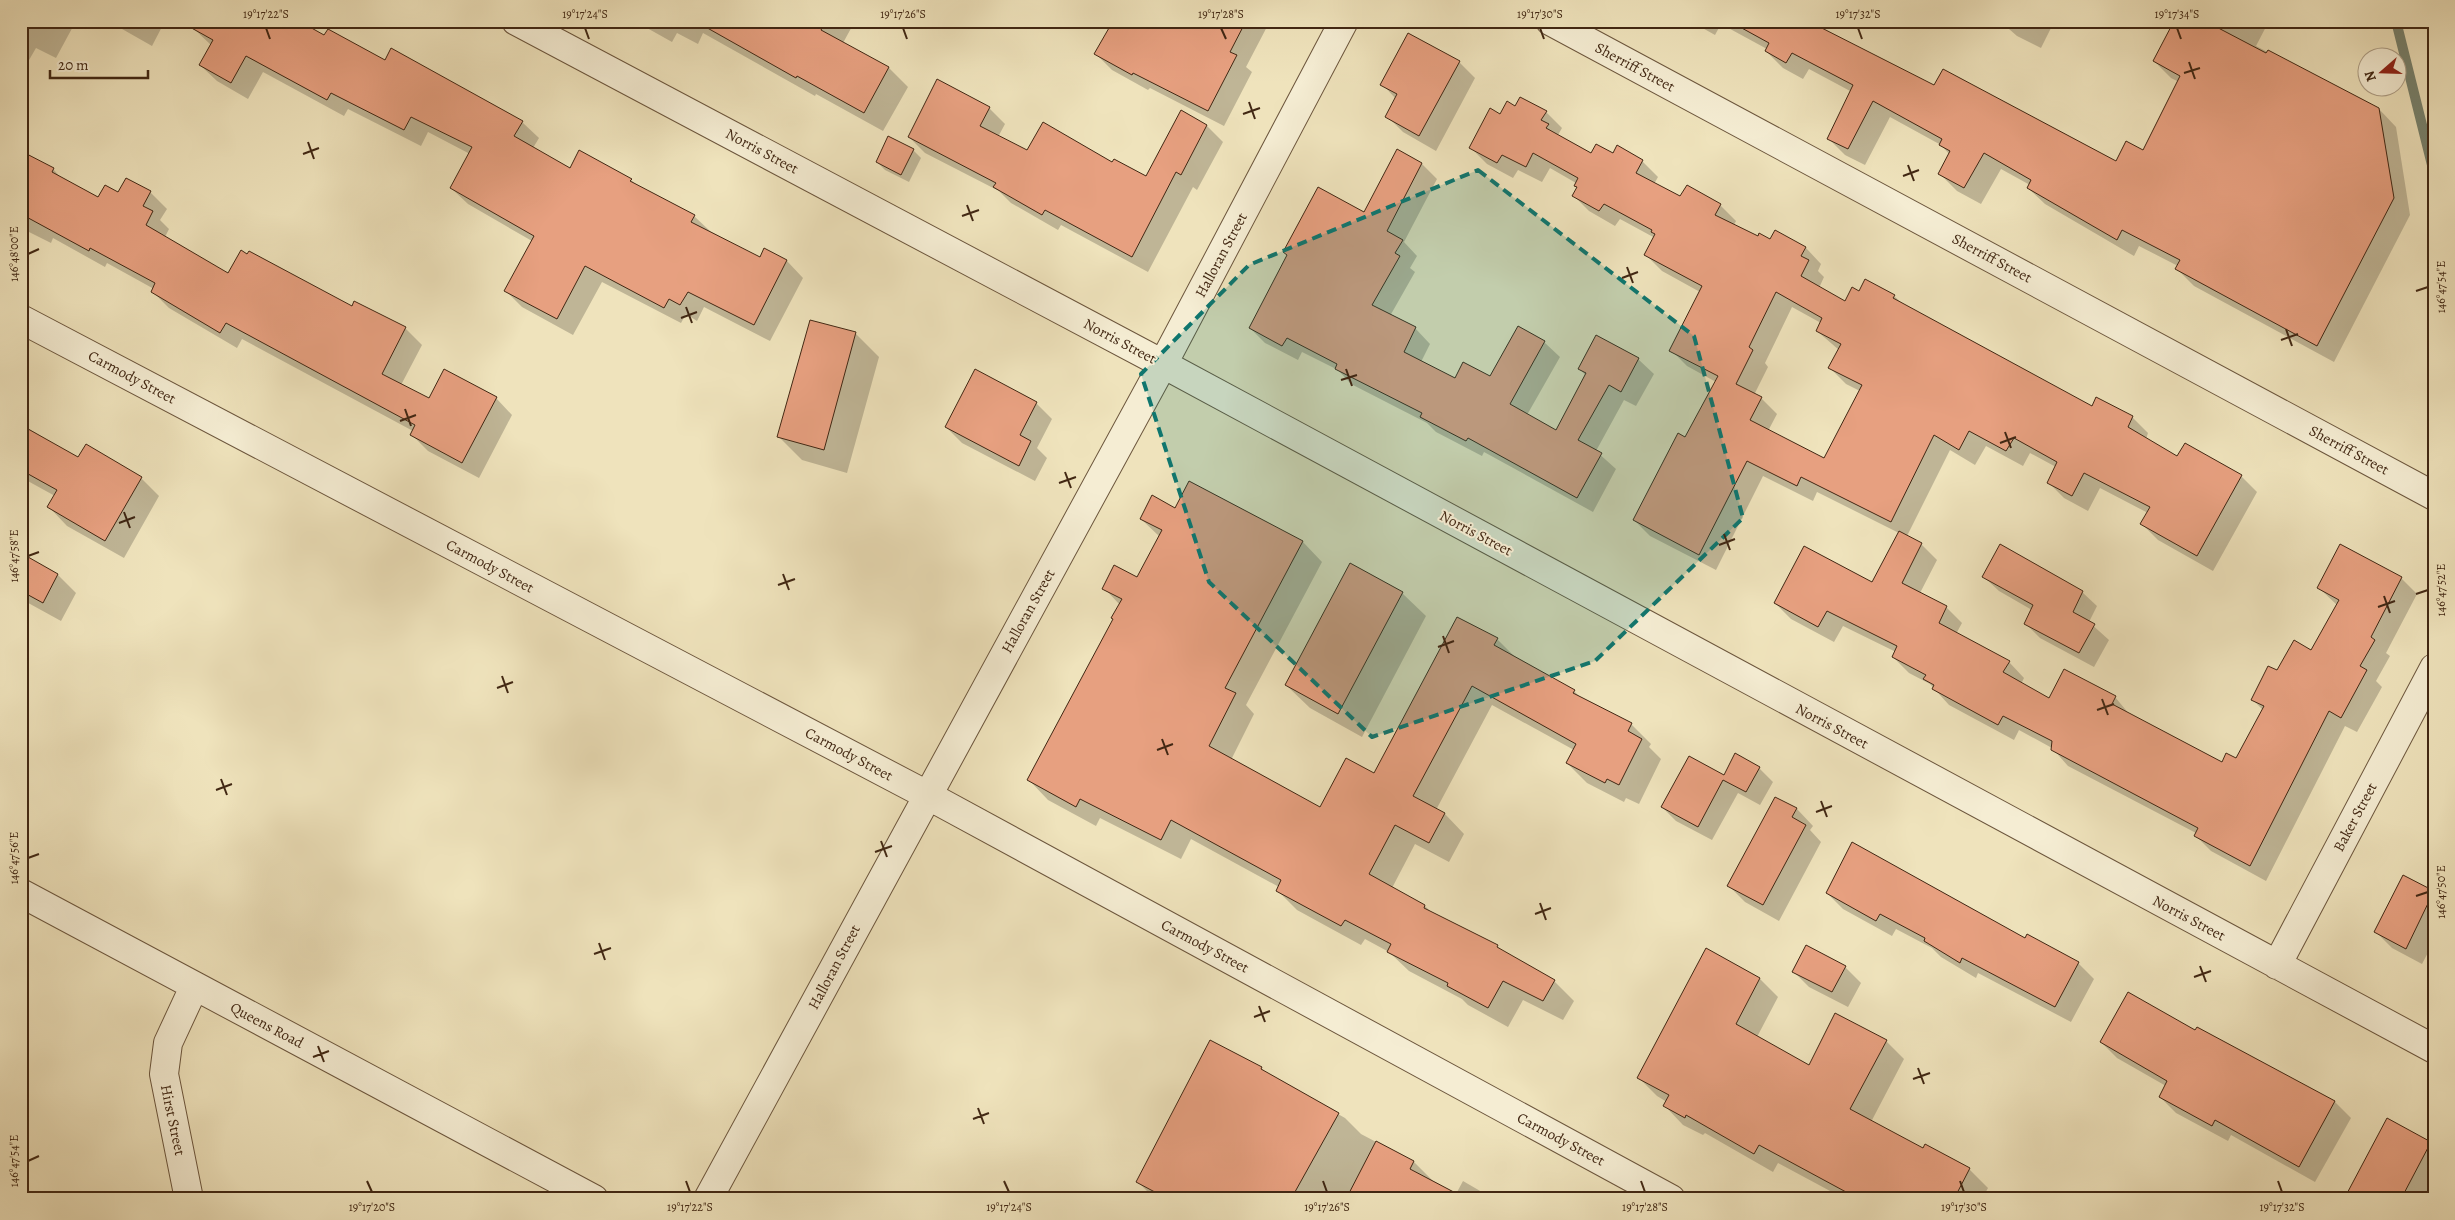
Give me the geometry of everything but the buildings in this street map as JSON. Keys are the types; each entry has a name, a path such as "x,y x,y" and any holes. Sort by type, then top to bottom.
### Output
{"street":[{"name":"Norris Street","path":"516,21 1163,364 2434,1050"},
{"name":"Halloran Street","path":"708,1199 1163,364 1344,21"},
{"name":"Sherriff Street","path":"1550,21 2434,496"},
{"name":"Carmody Street","path":"21,319 927,795 1671,1199"},
{"name":"Baker Street","path":"2277,965 2434,668"},
{"name":"Queens Road","path":"21,893 594,1199"},
{"name":"Hirst Street","path":"189,1199 164,1074 168,1043 194,986"}],"highlighted area":[{"path":"1478,170 1694,336 1743,518 1595,661 1372,737 1209,582 1141,374 1249,265"}],"waterway":[{"path":"2396,21 2434,173"}]}
